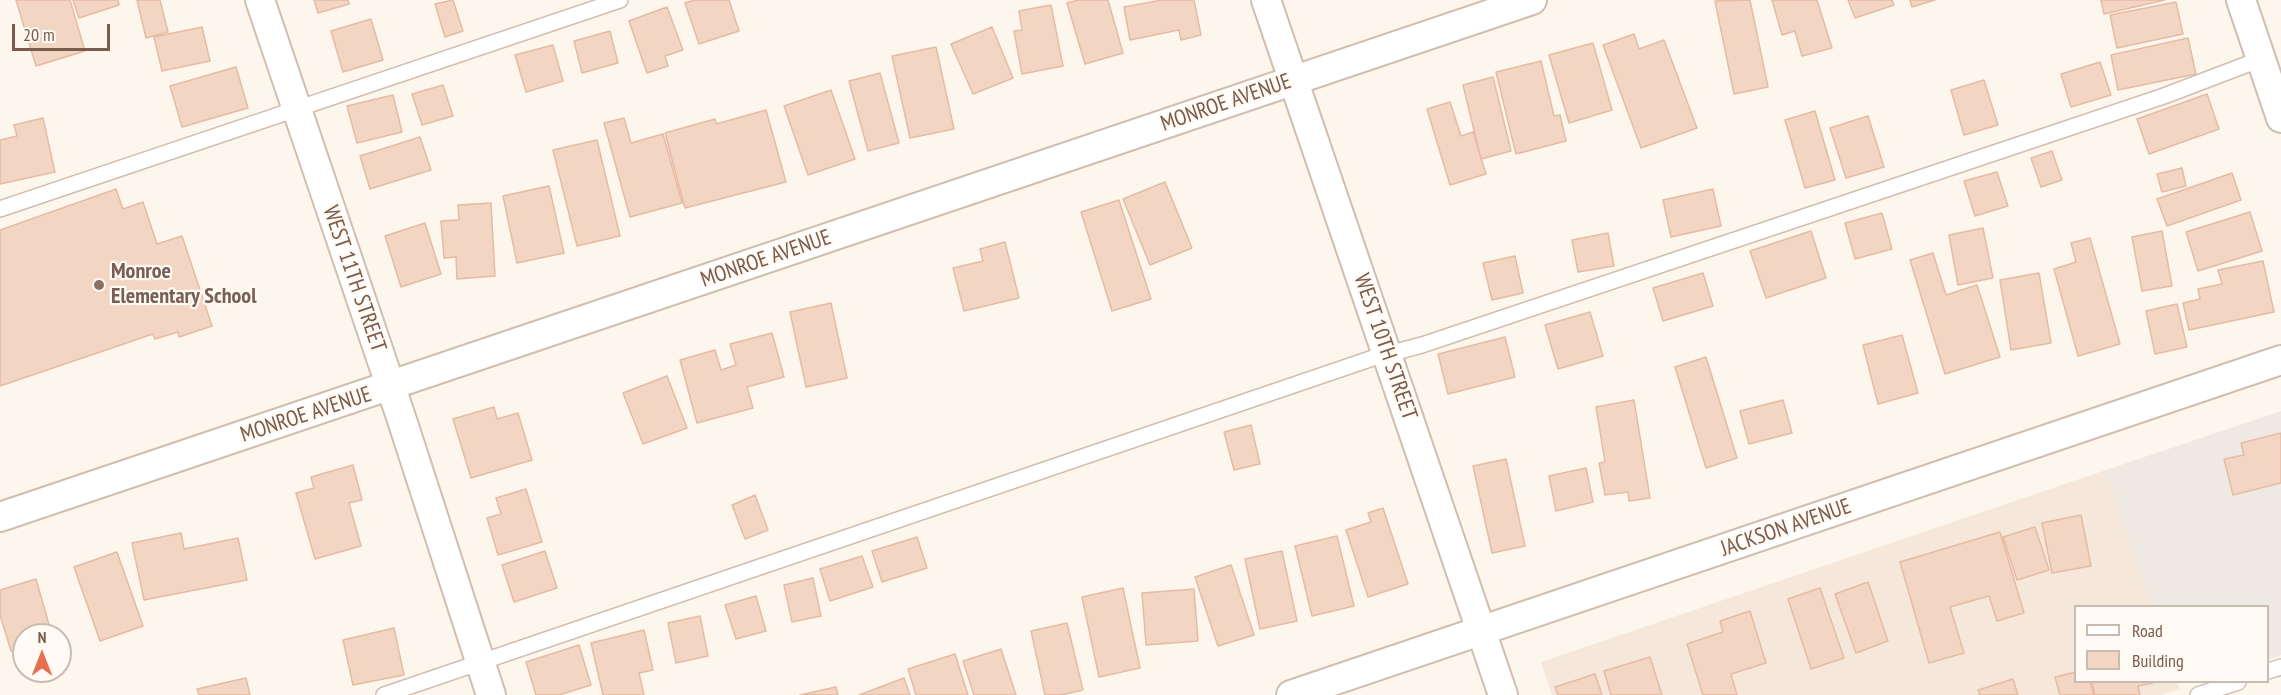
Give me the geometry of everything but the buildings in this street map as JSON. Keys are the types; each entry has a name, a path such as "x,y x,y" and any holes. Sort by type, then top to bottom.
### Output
{"street":[{"name":"WEST 11TH STREET","path":"260,0 391,387 491,695"},
{"name":"WEST 10TH STREET","path":"1266,0 1503,695"},
{"name":"MONROE AVENUE","path":"0,517 391,387 1532,0"},
{"path":"2241,0 2281,118"},
{"name":"JACKSON AVENUE","path":"1291,695 2281,360"}],"lane":[{"path":"0,209 620,0"},
{"path":"384,695 1388,354 1422,345 2141,104 2261,59"},
{"path":"2198,695 2232,683"}],"shaded area":[{"path":"2281,411 2281,655 2269,660 2269,605 2152,605 2106,470"},
{"path":"2106,470 2152,605 2074,605 2074,683 2177,683 2180,689 2161,695 1552,695 1541,662"}],"place":[{"name":"Monroe Elementary School","path":"99,285"}]}
